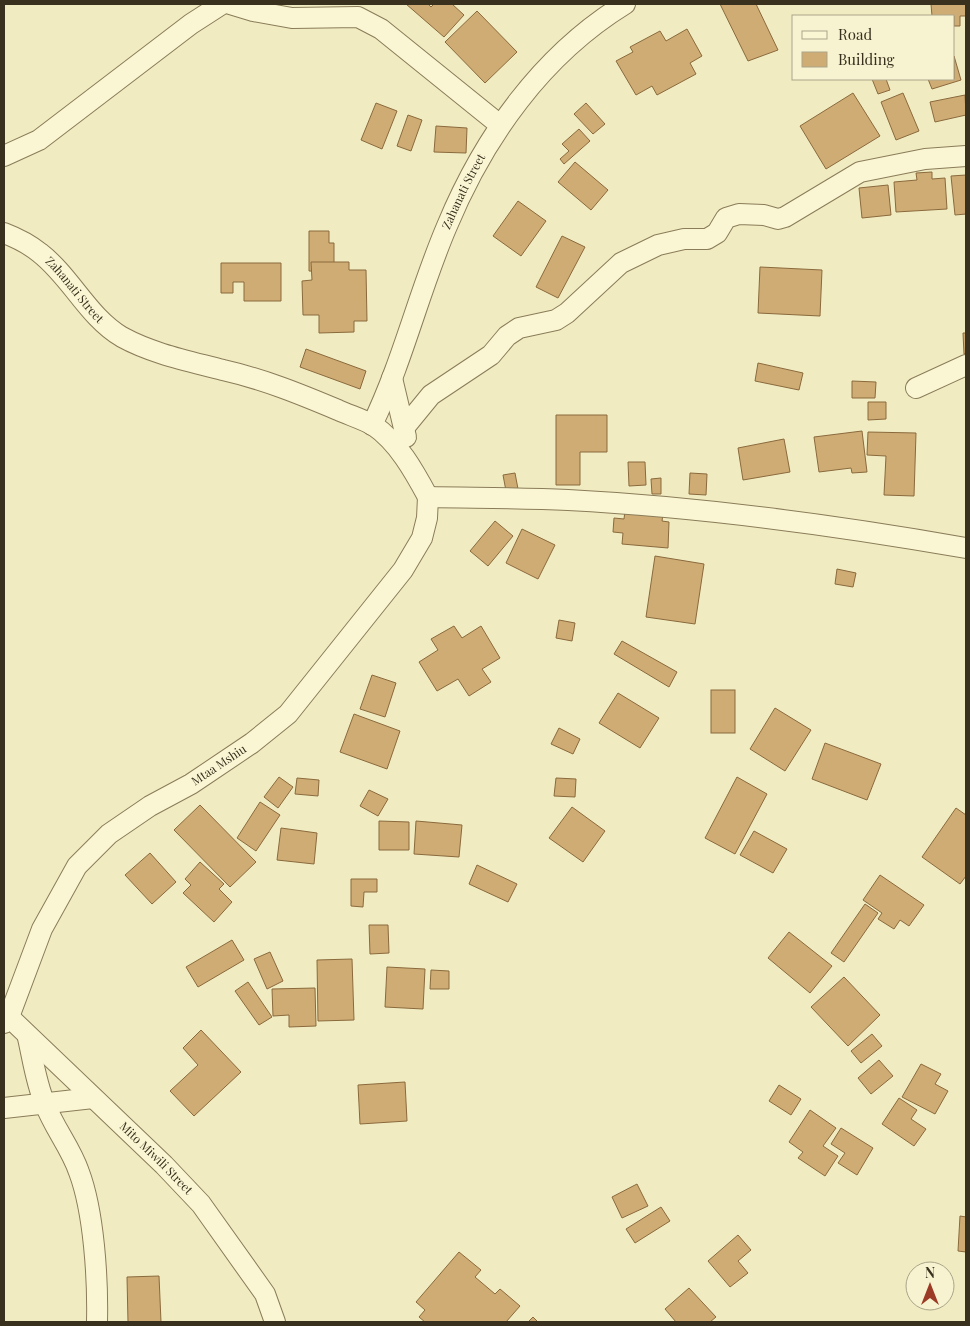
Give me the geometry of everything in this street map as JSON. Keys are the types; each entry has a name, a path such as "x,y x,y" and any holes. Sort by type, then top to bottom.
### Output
{"street":[{"path":"4,156 39,140 191,24 222,4"},
{"path":"230,4 253,11 292,18 358,17 381,29 500,125"},
{"name":"Zahanati Street","path":"372,425 392,378 447,225 500,125 535,80 561,53 585,30 625,4"},
{"path":"404,428 431,396 491,355 507,336 519,328 562,317 621,263 658,245 684,239 707,239 717,233 726,218 739,214 764,215 778,219 785,217 860,172 925,159 966,156"},
{"name":"Zahanati Street","path":"4,233 21,240 41,253 94,314 121,336 145,348 180,359 249,376 292,390 372,425 395,445 428,497"},
{"path":"916,388 966,365"},
{"path":"392,378 416,476"},
{"path":"428,497 568,500 744,515 860,529 966,548"},
{"name":"Mtaa Mshiu","path":"6,1020 42,929 77,866 108,834 150,806 191,784 252,744 288,714 403,570 422,538 427,518 428,497"},
{"name":"Mito Miwili Street","path":"6,1020 93,1098 164,1165 201,1204 264,1294 275,1322"},
{"path":"28,1038 45,1105 68,1145 80,1172 87,1198 93,1250 97,1322"},
{"path":"4,1108 45,1105 93,1098"}],"building":[{"path":"406,4 428,4 431,7 434,4 452,4 464,15 444,37"},
{"path":"720,4 756,4 778,50 748,61"},
{"path":"931,4 966,4 966,16 960,16 960,26 955,26 955,15 932,15"},
{"path":"477,11 517,52 485,83 445,42"},
{"path":"687,29 702,56 690,63 696,74 657,95 652,86 636,95 616,61 633,52 630,47 660,31 666,41"},
{"path":"955,59 961,80 932,89 928,80 955,80"},
{"path":"872,80 886,80 890,90 878,94"},
{"path":"853,93 880,136 826,169 800,126"},
{"path":"903,93 919,131 896,140 881,102"},
{"path":"965,95 966,115 935,122 930,102"},
{"path":"376,103 397,111 382,149 361,140"},
{"path":"586,103 605,124 593,134 574,114"},
{"path":"408,115 422,120 411,151 397,146"},
{"path":"436,126 467,128 466,153 434,152"},
{"path":"579,129 590,141 564,164 560,159 569,151 562,144"},
{"path":"575,162 608,190 591,210 558,182"},
{"path":"932,172 932,179 945,178 947,209 896,212 894,182 917,180 916,173"},
{"path":"966,175 966,214 955,215 951,176"},
{"path":"888,185 891,215 862,218 859,188"},
{"path":"518,201 546,221 521,256 493,236"},
{"path":"309,231 329,231 329,243 334,243 334,272 309,271"},
{"path":"562,236 585,247 558,298 536,287"},
{"path":"311,262 349,262 349,270 366,270 367,321 354,321 354,332 319,333 319,315 303,315 302,281 312,280"},
{"path":"221,263 281,263 281,301 244,301 244,282 233,282 233,293 221,293"},
{"path":"760,267 822,270 820,316 758,313"},
{"path":"963,333 966,333 966,353 964,354"},
{"path":"306,349 366,371 360,389 300,367"},
{"path":"758,363 803,373 799,390 755,381"},
{"path":"852,381 876,382 875,398 852,398"},
{"path":"868,402 886,402 886,419 868,420"},
{"path":"556,415 607,415 607,452 580,452 580,485 556,485"},
{"path":"862,431 867,472 852,473 851,468 819,472 814,437"},
{"path":"868,432 916,433 914,496 884,495 886,456 867,455"},
{"path":"784,439 790,472 743,480 738,448"},
{"path":"628,462 645,462 646,485 629,486"},
{"path":"515,473 518,489 506,491 503,475"},
{"path":"690,473 707,474 706,495 689,494"},
{"path":"661,478 661,494 652,494 651,479"},
{"path":"625,511 663,514 662,521 669,522 668,548 622,544 623,533 613,532 614,518 624,519"},
{"path":"495,521 513,536 488,566 470,551"},
{"path":"522,529 555,545 538,579 506,563"},
{"path":"655,556 704,564 695,624 646,617"},
{"path":"837,569 856,573 853,587 835,584"},
{"path":"559,620 575,623 572,641 556,638"},
{"path":"454,626 462,638 481,626 500,658 482,669 491,682 469,696 458,679 437,691 419,662 438,650 431,639"},
{"path":"622,641 677,672 669,687 614,654"},
{"path":"372,675 396,683 385,717 360,709"},
{"path":"711,690 735,690 735,733 711,733"},
{"path":"618,693 659,718 640,748 599,723"},
{"path":"775,708 811,730 785,771 750,749"},
{"path":"354,714 400,731 387,769 340,752"},
{"path":"559,728 580,739 573,754 551,744"},
{"path":"825,743 881,764 867,800 812,779"},
{"path":"279,777 293,787 278,808 264,797"},
{"path":"737,777 767,794 735,854 705,838"},
{"path":"297,778 319,780 318,796 295,794"},
{"path":"556,778 576,779 575,797 554,796"},
{"path":"369,790 388,799 378,816 360,806"},
{"path":"260,802 280,815 256,851 237,838"},
{"path":"200,805 256,862 230,887 174,830"},
{"path":"572,807 605,831 583,862 549,838"},
{"path":"956,808 966,815 966,876 960,884 922,857"},
{"path":"379,821 409,822 409,850 379,850"},
{"path":"416,821 462,825 459,857 414,854"},
{"path":"281,828 317,833 314,864 277,860"},
{"path":"754,831 787,849 773,873 740,855"},
{"path":"150,853 176,882 152,904 125,875"},
{"path":"200,862 224,884 219,889 232,902 214,922 183,893 191,885 185,879"},
{"path":"477,865 517,884 508,902 469,884"},
{"path":"880,875 924,905 909,926 900,920 894,929 878,919 882,913 863,900"},
{"path":"351,879 377,879 377,892 364,892 363,907 351,906"},
{"path":"865,904 878,913 844,962 831,953"},
{"path":"369,925 388,925 389,953 370,954"},
{"path":"789,932 832,966 810,993 768,958"},
{"path":"232,940 244,960 198,987 186,967"},
{"path":"270,952 283,981 267,989 254,959"},
{"path":"352,959 354,1020 318,1021 317,960"},
{"path":"387,967 425,969 423,1009 385,1007"},
{"path":"431,970 449,971 449,989 430,989"},
{"path":"844,977 880,1015 848,1046 811,1007"},
{"path":"248,982 272,1017 259,1025 235,991"},
{"path":"315,988 316,1026 289,1027 289,1015 273,1016 272,989"},
{"path":"201,1030 241,1072 194,1116 170,1091 198,1065 183,1048"},
{"path":"872,1034 882,1046 861,1063 851,1051"},
{"path":"879,1060 893,1076 871,1094 858,1078"},
{"path":"921,1064 941,1074 935,1084 948,1091 935,1114 902,1097"},
{"path":"405,1082 407,1121 360,1124 358,1085"},
{"path":"779,1085 801,1099 791,1115 769,1101"},
{"path":"899,1098 917,1110 911,1119 926,1129 914,1146 882,1124"},
{"path":"810,1110 836,1128 823,1146 838,1156 825,1176 798,1158 803,1152 789,1142"},
{"path":"841,1128 873,1148 857,1175 838,1163 845,1153 831,1144"},
{"path":"637,1184 648,1206 622,1218 612,1197"},
{"path":"661,1207 670,1221 635,1243 626,1229"},
{"path":"960,1216 966,1217 966,1252 958,1251"},
{"path":"738,1235 751,1250 738,1261 748,1273 730,1287 708,1261"},
{"path":"459,1252 481,1270 475,1277 495,1294 500,1289 520,1306 506,1322 425,1322 419,1317 425,1310 416,1302"},
{"path":"159,1276 161,1322 128,1322 127,1277"},
{"path":"689,1288 716,1317 710,1322 676,1322 665,1309"},
{"path":"533,1317 538,1322 528,1322"}]}
